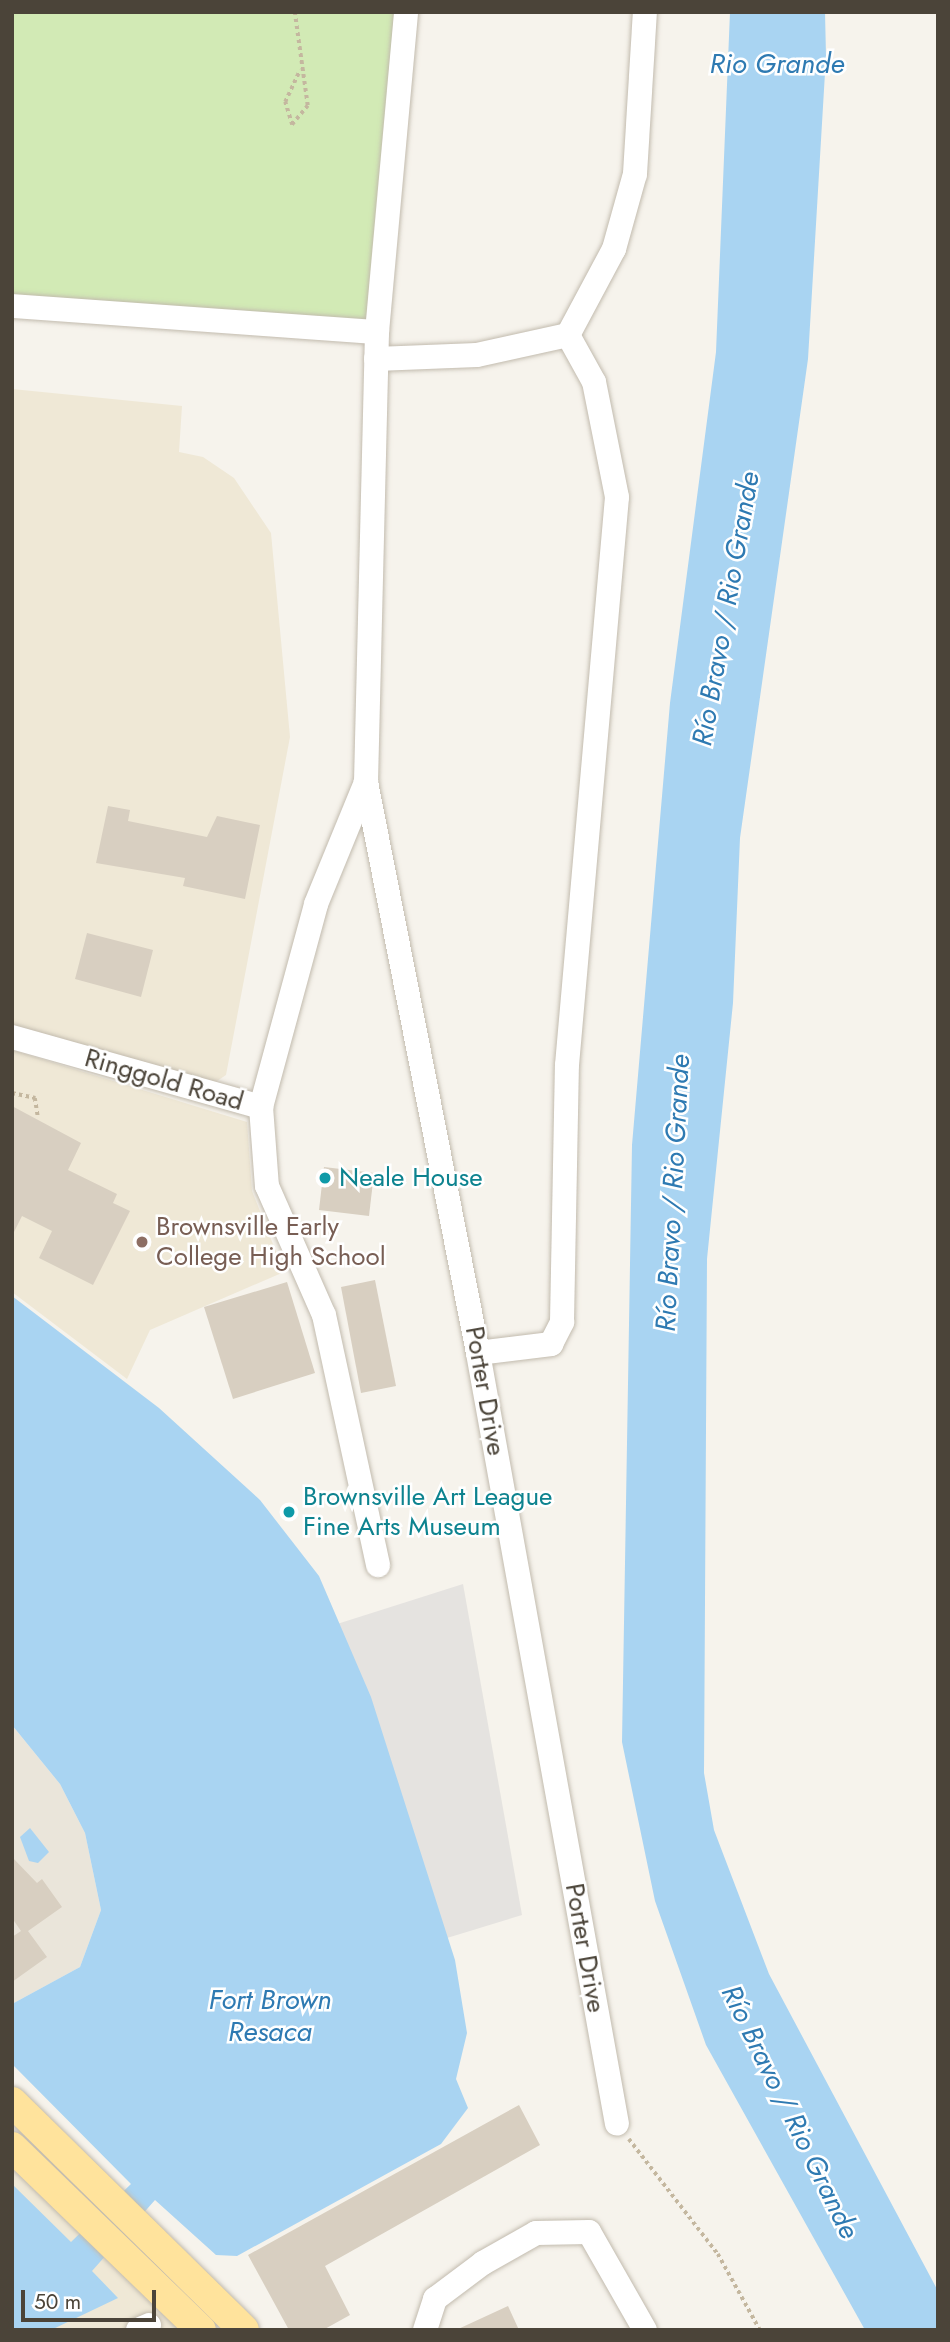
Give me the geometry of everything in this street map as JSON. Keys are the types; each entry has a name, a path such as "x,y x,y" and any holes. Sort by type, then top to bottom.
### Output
{"main road":[{"path":"12,2102 244,2330"},
{"path":"12,2147 201,2330"}],"street":[{"path":"261,1107 316,904 366,782 377,332 405,12"},
{"path":"376,359 477,355 568,335 614,249 635,174 645,12"},
{"path":"12,306 377,332"},
{"path":"478,1353 551,1343 562,1322 567,1065 617,498 594,382 568,335"},
{"name":"Porter Drive","path":"366,782 478,1353 617,2124"},
{"name":"Ringgold Road","path":"12,1037 261,1107 267,1186 324,1315 378,1565"},
{"path":"425,2330 435,2299 483,2263 536,2233 589,2232 645,2330"}],"path":[{"path":"295,12 300,70 307,106 292,125 285,102 300,70"},
{"path":"12,1093 35,1098 38,1116"},
{"path":"617,2124 718,2254 760,2330"}],"shaded area":[{"path":"12,389 182,406 179,452 203,457 234,478 271,533 290,737 226,1075 214,1083 12,1026"},
{"name":"Brownsville Early College High School","path":"12,1050 247,1122 252,1191 284,1272 150,1330 127,1379 12,1292"},
{"path":"463,1584 522,1915 447,1938 334,1625"},
{"path":"12,1725 60,1784 85,1833 101,1910 80,1967 12,2004"},
{"path":"12,2166 185,2330 12,2330"}],"green space":[{"path":"12,12 403,12 377,332 12,307"}],"water":[{"name":"Rio Grande","path":"730,12 825,12 826,56 808,359 740,838 733,1003 707,1259 704,1773 714,1830 769,1974 938,2291 938,2330 865,2330 706,2045 655,1901 622,1742 632,1145 670,703 716,352"},
{"name":"Fort Brown Resaca","path":"12,1296 159,1408 260,1500 319,1576 371,1697 455,1960 467,2033 456,2079 468,2108 441,2144 237,2256 216,2255 155,2200 92,2271 118,2298 51,2330 12,2330 12,2184 71,2242 131,2184 12,2064 12,2004 80,1967 101,1910 85,1833 60,1784 12,1725"},
{"path":"30,1828 49,1852 38,1863 29,1861 20,1837"}],"building":[{"path":"108,806 130,810 128,821 207,837 217,816 260,825 245,899 183,886 185,878 96,863"},
{"path":"87,933 153,950 141,997 75,979"},
{"path":"12,1106 81,1143 68,1170 117,1194 113,1203 130,1211 93,1285 39,1258 52,1231 22,1216 12,1236"},
{"path":"324,1167 374,1173 369,1216 319,1210"},
{"path":"375,1280 396,1386 361,1393 341,1287"},
{"path":"287,1282 315,1373 233,1399 204,1307"},
{"path":"12,1857 37,1883 42,1879 62,1907 28,1931 47,1957 12,1982 12,1937 21,1931 12,1918"},
{"path":"519,2105 540,2145 325,2266 350,2315 323,2330 289,2330 248,2255"},
{"path":"508,2306 519,2330 456,2330"}],"place":[{"name":"Neale House","path":"325,1178"},
{"name":"Brownsville Early College High School","path":"142,1242"},
{"name":"Brownsville Art League Fine Arts Museum","path":"289,1512"}],"water label":[{"name":"Río Bravo / Rio Grande","path":"726,609"},
{"name":"Río Bravo / Rio Grande","path":"673,1193"},
{"name":"Río Bravo / Rio Grande","path":"790,2112"}]}
